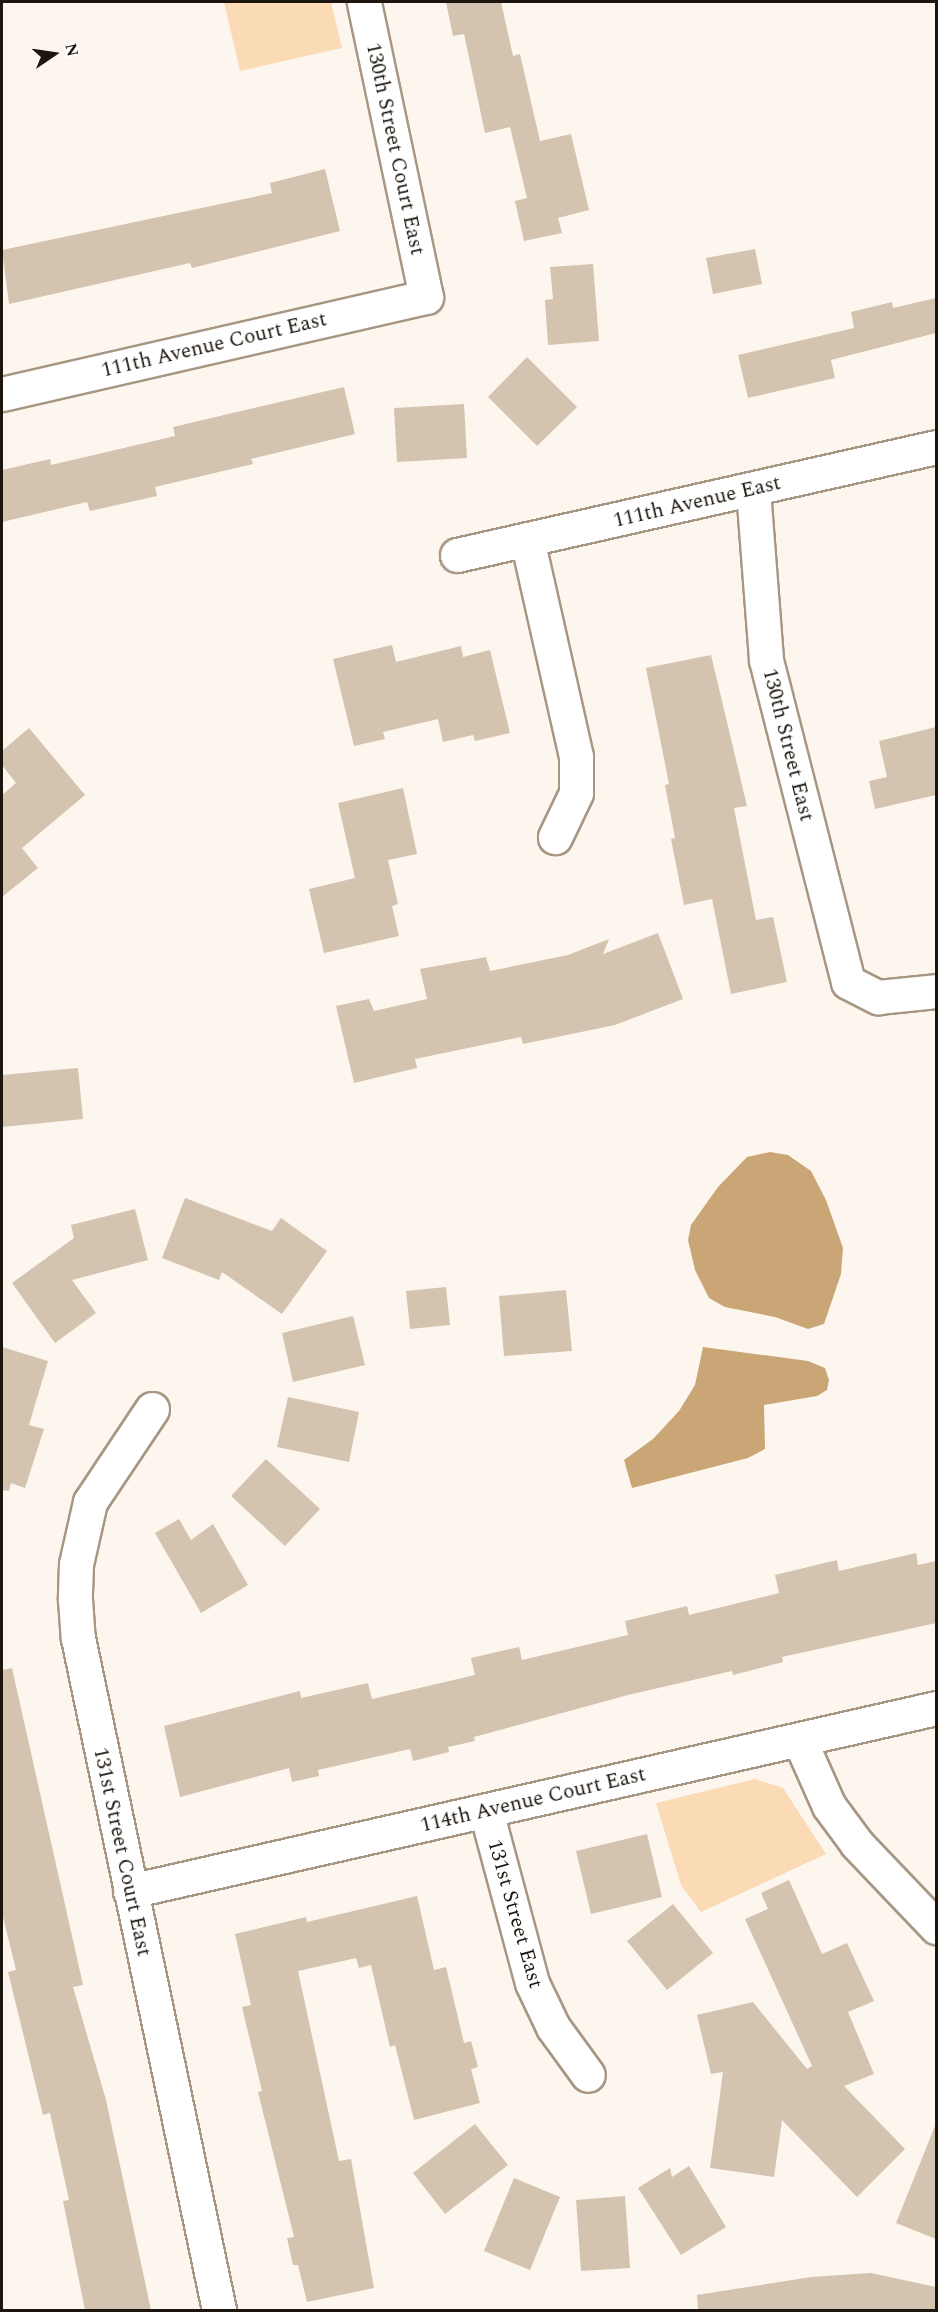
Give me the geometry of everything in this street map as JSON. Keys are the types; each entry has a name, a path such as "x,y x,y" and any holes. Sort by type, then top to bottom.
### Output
{"street":[{"name":"130th Street Court East","path":"364,2 426,297"},
{"name":"111th Avenue Court East","path":"2,394 426,297"},
{"name":"111th Avenue East","path":"457,555 936,447"},
{"name":"130th Street East","path":"753,490 766,660 848,982 878,997 936,992"},
{"path":"527,539 576,756 576,794 555,837"},
{"name":"131st Street Court East","path":"153,1409 90,1502 80,1542 75,1599 78,1638 219,2310"},
{"name":"114th Avenue Court East","path":"130,1891 800,1741 936,1708"},
{"path":"800,1741 829,1806 850,1834 936,1927"},
{"name":"131st Street East","path":"486,1811 532,1983 553,2026 588,2075"}],"shaded area":[{"path":"224,2 331,2 342,48 240,71"},
{"path":"770,1152 788,1155 811,1171 826,1200 843,1248 841,1274 824,1324 808,1329 775,1317 725,1307 709,1298 695,1270 688,1240 691,1225 718,1187 747,1157"},
{"path":"703,1347 808,1361 825,1368 829,1380 827,1390 817,1396 764,1405 765,1449 748,1458 632,1488 624,1460 653,1439 679,1411 695,1385"},
{"path":"755,1779 783,1788 826,1854 701,1912 681,1885 656,1803"}],"building":[{"path":"446,2 501,2 513,56 520,54 540,141 571,134 589,210 558,218 562,233 524,241 515,201 527,198 510,127 485,133 464,34 453,36"},
{"path":"325,169 340,231 192,268 190,263 9,304 2,250 272,193 270,183"},
{"path":"755,249 762,284 713,294 706,258"},
{"path":"593,264 599,341 548,345 545,300 553,299 550,267"},
{"path":"936,298 936,333 831,360 835,378 748,398 738,355 854,328 851,312 892,302 893,308"},
{"path":"527,357 577,407 537,446 488,397"},
{"path":"344,387 355,434 251,459 253,464 155,487 157,496 90,511 87,502 2,522 2,470 50,459 51,465 175,436 173,427"},
{"path":"464,404 467,458 397,462 394,408"},
{"path":"392,645 396,662 461,646 463,657 490,650 510,733 475,741 473,735 443,742 438,719 383,732 385,739 354,746 333,659"},
{"path":"711,655 747,806 734,808 756,920 773,917 787,982 731,994 712,899 684,905 671,839 675,838 665,785 669,784 646,668"},
{"path":"936,727 936,795 875,809 869,781 887,777 879,741"},
{"path":"29,728 85,795 22,848 38,868 2,897 2,795 16,783 2,765 2,751"},
{"path":"403,788 417,854 388,860 398,904 392,906 399,936 324,953 309,889 355,878 338,803"},
{"path":"658,933 683,999 615,1025 523,1044 521,1037 415,1059 417,1068 354,1083 336,1006 369,999 374,1011 427,999 420,969 486,957 490,971 568,955 609,939 603,954"},
{"path":"78,1068 83,1119 2,1127 2,1075"},
{"path":"185,1198 272,1231 281,1218 327,1251 282,1314 222,1272 219,1280 162,1258"},
{"path":"135,1209 148,1260 72,1280 96,1313 55,1343 12,1283 74,1238 71,1225"},
{"path":"446,1287 450,1325 410,1329 406,1291"},
{"path":"566,1290 572,1351 504,1356 499,1296"},
{"path":"353,1316 365,1365 293,1382 282,1333"},
{"path":"2,1347 48,1361 29,1425 44,1429 25,1488 11,1483 9,1491 2,1490"},
{"path":"288,1397 359,1412 349,1462 277,1447"},
{"path":"266,1459 320,1509 285,1546 231,1496"},
{"path":"179,1519 191,1540 213,1524 248,1585 201,1613 155,1533"},
{"path":"916,1553 918,1565 936,1561 936,1623 782,1657 783,1662 733,1675 732,1671 628,1695 474,1737 475,1741 448,1747 449,1752 413,1761 410,1749 318,1770 319,1776 292,1782 289,1768 180,1797 164,1726 300,1691 301,1698 368,1683 372,1699 475,1675 471,1658 519,1647 522,1660 628,1635 625,1621 687,1606 689,1615 779,1593 775,1575 837,1560 839,1571"},
{"path":"12,1668 83,1985 73,1987 106,2100 151,2310 85,2310 63,2201 69,2200 50,2113 43,2115 8,1972 16,1970 2,1913 2,1670"},
{"path":"647,1834 662,1897 591,1914 576,1851"},
{"path":"789,1880 822,1954 847,1943 874,2001 848,2012 874,2074 844,2086 905,2149 857,2197 782,2120 774,2177 710,2168 723,2072 711,2074 697,2015 753,2002 807,2069 812,2066 745,1919 768,1909 761,1893"},
{"path":"417,1896 434,1970 446,1967 464,2043 471,2041 478,2067 471,2069 480,2103 414,2120 395,2045 390,2047 371,1965 359,1968 356,1958 298,1971 339,2161 351,2159 374,2288 307,2302 298,2265 293,2265 287,2238 294,2237 258,2092 262,2091 242,2007 251,2005 235,1934 306,1917 307,1922"},
{"path":"673,1904 713,1953 667,1990 627,1941"},
{"path":"475,2124 508,2165 445,2214 413,2173"},
{"path":"936,2126 936,2239 896,2223"},
{"path":"689,2166 726,2227 681,2255 638,2188 670,2168 672,2177"},
{"path":"514,2178 560,2197 530,2270 484,2251"},
{"path":"625,2196 630,2268 581,2271 576,2200"},
{"path":"871,2273 936,2287 936,2310 698,2310 697,2295 811,2277"}]}
